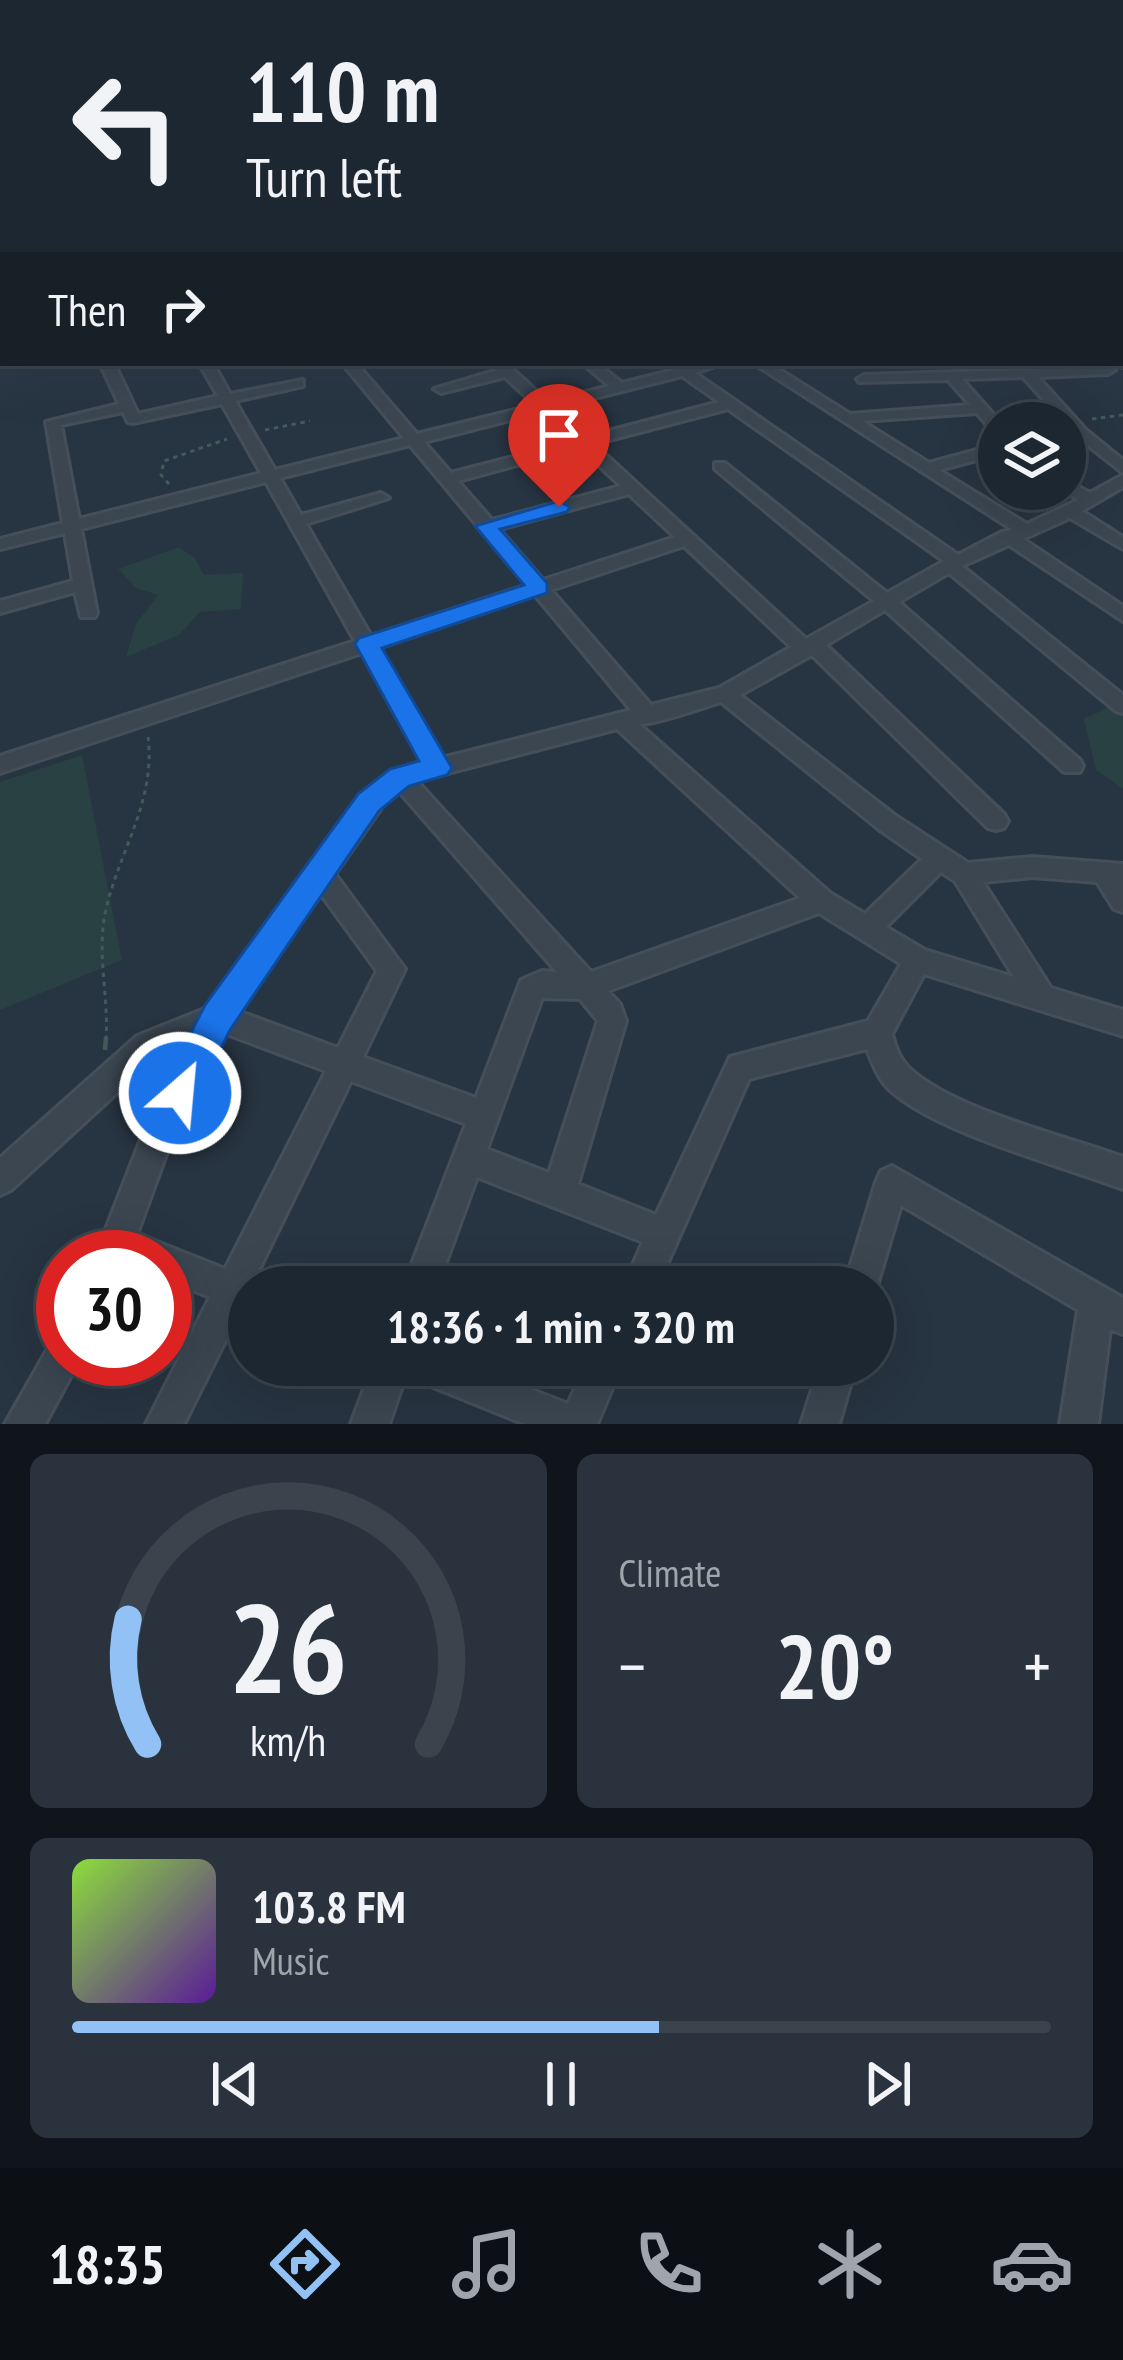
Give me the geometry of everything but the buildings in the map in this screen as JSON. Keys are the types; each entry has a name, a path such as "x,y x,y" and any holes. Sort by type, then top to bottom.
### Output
{"street":[{"path":"108,366 128,418 140,420 298,383"},
{"path":"208,366 437,768"},
{"path":"351,366 539,588 636,719 821,901 918,960 1123,1023"},
{"path":"593,366 620,388"},
{"path":"765,366 928,468 1123,615"},
{"path":"864,380 1094,366"},
{"path":"0,544 620,388 679,367 953,564 1123,706"},
{"path":"441,389 503,368 996,820"},
{"path":"1027,373 1054,402"},
{"path":"953,376 978,409"},
{"path":"446,479 729,404"},
{"path":"88,613 53,422 125,406"},
{"path":"848,418 978,409"},
{"path":"1086,435 1123,468"},
{"path":"928,468 978,455"},
{"path":"720,466 887,602 1072,766"},
{"path":"486,526 632,488"},
{"path":"122,1230 158,1135 218,1017 368,802 400,777 724,694 953,564 1111,494"},
{"path":"298,520 381,498"},
{"path":"1071,511 1123,544"},
{"path":"0,765 687,539"},
{"path":"0,607 82,584"},
{"path":"724,694 964,874 1041,996"},
{"path":"400,777 612,1021 559,1193"},
{"path":"867,929 939,858"},
{"path":"964,874 1032,867 1114,874 1123,901"},
{"path":"253,1266 392,969 320,872"},
{"path":"429,1266 531,989 542,984 585,987 821,901"},
{"path":"918,960 877,1033 884,1060 900,1080 930,1099 1123,1173"},
{"path":"0,1179 147,1046 218,1017 484,1116"},
{"path":"650,1266 740,1067 877,1033"},
{"path":"469,1158 664,1234"},
{"path":"867,1266 892,1182 1110,1309 1079,1424"},
{"path":"192,1273 228,1287"},
{"path":"165,1424 228,1315"},
{"path":"24,1424 46,1386"},
{"path":"370,1424 384,1386"},
{"path":"477,1386 574,1424 593,1386"},
{"path":"820,1424 832,1386"}],"path":[{"path":"1086,420 1123,416"},
{"path":"179,499 161,475 164,461 247,433 310,421"},
{"path":"100,1084 109,1026 105,913 141,816 150,748 143,718"}],"green space":[{"path":"179,547 195,558 204,575 243,573 241,609 200,612 179,635 126,657 136,624 158,595 136,588 118,569"},
{"path":"1123,700 1123,789 1096,770 1084,719"},
{"path":"82,755 122,960 0,1010 0,782"}],"route":[{"path":"180,1093 218,1017 368,802 400,777 437,768 368,644 539,588 486,526 559,507"}]}
